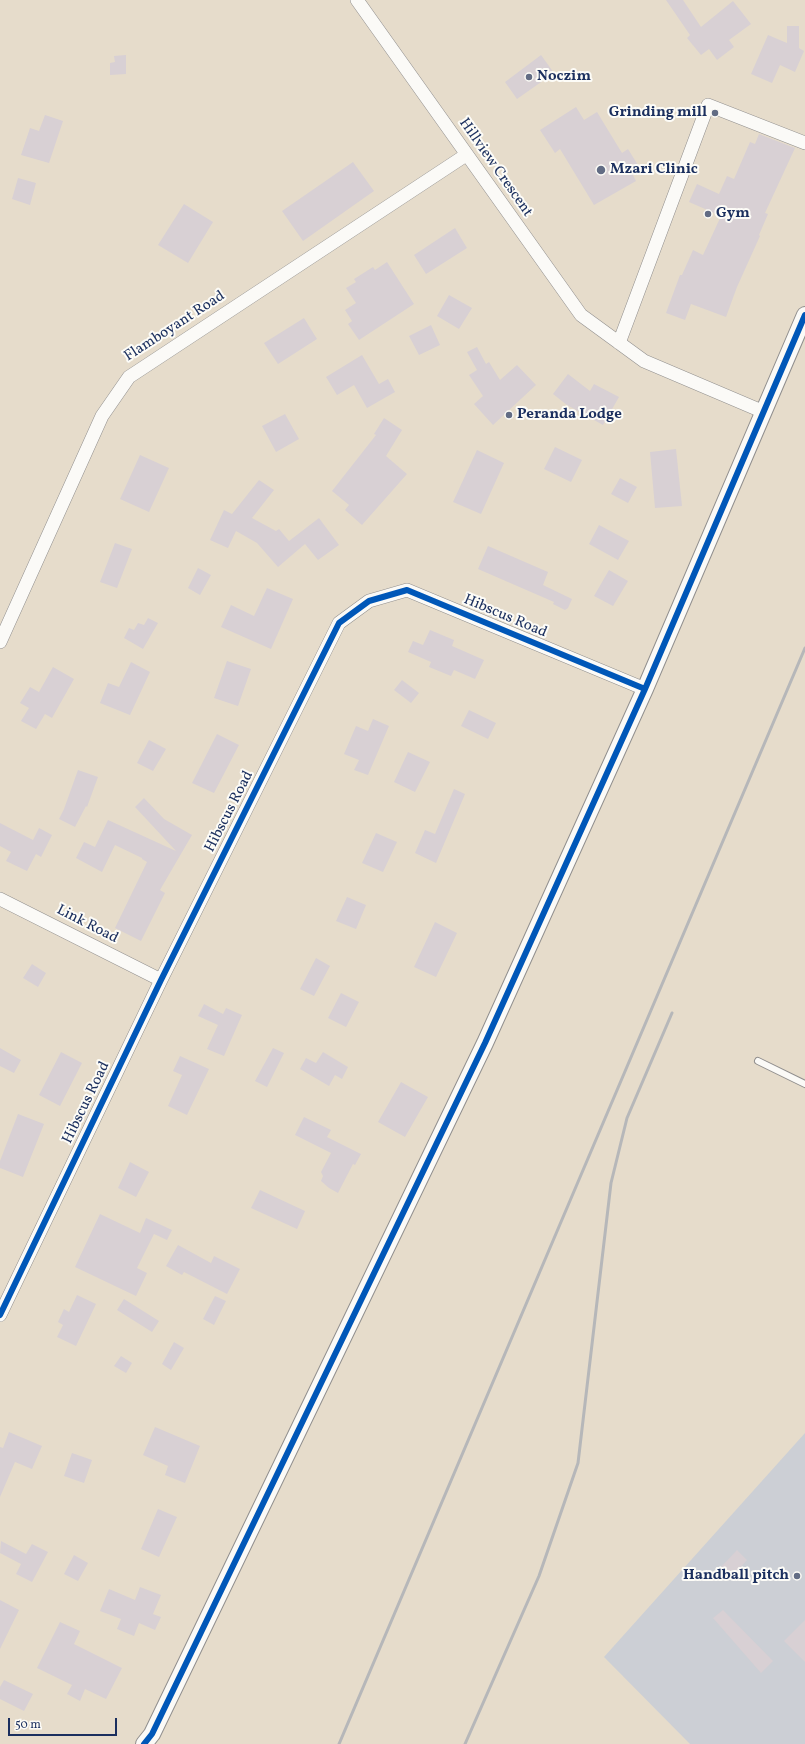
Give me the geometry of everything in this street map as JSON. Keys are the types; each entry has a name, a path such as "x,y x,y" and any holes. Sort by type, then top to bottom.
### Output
{"street":[{"name":"Hillview Crescent","path":"357,0 581,315 644,361 764,412"},
{"path":"619,342 708,105 805,143"},
{"name":"Flamboyant Road","path":"0,642 102,416 129,377 466,155"},
{"path":"144,1744 155,1727 485,1043 645,689 805,315"},
{"name":"Hibscus Road","path":"0,1314 161,980 339,623 369,601 407,590 645,689"},
{"name":"Link Road","path":"0,899 161,980"}],"lane":[{"path":"758,1061 805,1084"}],"shaded area":[{"path":"805,1433 805,1744 690,1744 604,1657"}],"building":[{"path":"666,0 683,0 701,27 733,1 751,24 729,40 734,47 717,60 709,49 701,55 687,38 690,35"},
{"path":"787,26 799,26 799,48 804,51 795,72 780,65 772,83 751,74 768,35 787,43"},
{"path":"126,55 126,74 110,75 110,63 115,62 114,56"},
{"name":"Noczim","path":"541,55 554,73 517,99 505,82"},
{"path":"576,107 584,120 597,112 622,153 628,149 641,170 633,175 636,181 594,205 560,149 555,153 540,130"},
{"path":"45,115 63,121 49,163 21,155 30,128 39,131"},
{"path":"759,134 795,148 765,213 768,214 759,235 760,236 737,287 726,317 691,304 685,320 666,313 680,275 682,275 693,250 703,255 721,216 689,202 697,184 719,194 727,176 734,179 750,142 755,144"},
{"path":"353,162 374,191 303,241 282,211"},
{"path":"18,178 36,183 30,205 12,199"},
{"path":"184,204 213,222 188,263 158,245"},
{"path":"455,228 467,248 426,274 414,255"},
{"path":"387,262 414,304 359,340 348,324 352,321 345,310 356,303 346,288 356,282 354,279 373,267 375,270"},
{"path":"449,295 472,308 459,329 437,316"},
{"path":"304,318 317,339 278,364 264,343"},
{"path":"431,325 440,345 419,355 409,336"},
{"path":"477,347 486,364 489,362 500,380 517,365 536,385 493,425 474,404 483,396 469,375 477,370 467,352"},
{"path":"362,355 379,384 388,379 395,392 367,408 354,385 337,395 326,377"},
{"path":"568,374 590,391 594,384 619,397 603,425 567,405 553,394"},
{"path":"285,414 299,439 276,452 262,426"},
{"path":"384,418 402,430 386,456 407,474 362,525 345,510 349,505 332,491 376,435 374,434"},
{"path":"555,447 582,460 571,482 544,469"},
{"path":"676,449 682,506 655,508 650,452"},
{"path":"477,450 504,463 481,514 453,502"},
{"path":"140,455 169,468 149,512 120,499"},
{"path":"620,478 637,487 628,503 611,494"},
{"path":"259,480 274,490 252,518 276,531 279,529 289,541 319,518 339,545 318,560 305,544 278,567 257,543 236,531 228,548 210,540 224,510 232,514"},
{"path":"599,525 629,541 618,560 589,544"},
{"path":"115,543 132,549 117,588 100,582"},
{"path":"488,546 548,572 543,585 572,599 568,608 565,610 553,604 554,602 478,569"},
{"path":"198,568 211,575 200,595 188,588"},
{"path":"609,570 628,581 613,606 594,596"},
{"path":"267,588 293,599 271,649 221,627 231,605 254,616"},
{"path":"148,618 158,623 143,649 124,638 129,628 134,630 138,623 144,625"},
{"path":"430,630 454,640 452,646 484,660 475,679 454,670 451,676 429,667 431,662 408,652 413,641 423,645"},
{"path":"227,661 251,669 238,706 214,698"},
{"path":"131,662 150,672 130,715 100,703 108,683 119,687"},
{"path":"53,667 74,679 52,718 45,714 36,729 21,721 29,708 20,703 30,687 39,692"},
{"path":"402,680 419,693 411,703 394,690"},
{"path":"469,710 496,723 488,739 461,726"},
{"path":"373,719 389,726 368,775 354,770 359,760 344,754 356,726 368,731"},
{"path":"217,734 239,745 214,793 192,783"},
{"path":"149,740 166,749 153,771 137,763"},
{"path":"408,752 430,762 415,792 394,782"},
{"path":"78,770 98,777 87,807 86,806 75,827 59,819"},
{"path":"454,789 465,794 436,863 415,853 425,830 435,834"},
{"path":"144,798 164,819 192,835 160,890 165,893 141,941 115,928 147,862 115,845 102,872 76,858 84,842 95,847 108,820 176,851 135,807"},
{"path":"0,823 33,840 39,828 52,835 41,857 36,854 27,871 6,861 11,852 0,846"},
{"path":"376,833 397,842 383,872 362,863"},
{"path":"347,897 366,905 356,929 336,921"},
{"path":"435,922 457,933 436,977 414,967"},
{"path":"316,958 330,966 314,996 300,989"},
{"path":"32,964 46,973 38,987 23,978"},
{"path":"341,993 359,1002 346,1027 328,1018"},
{"path":"204,1004 223,1014 226,1008 242,1015 224,1056 207,1049 218,1025 198,1016"},
{"path":"0,1048 21,1060 14,1073 0,1066"},
{"path":"273,1048 284,1053 267,1087 255,1081"},
{"path":"61,1052 82,1063 60,1106 39,1095"},
{"path":"323,1052 348,1067 342,1079 335,1075 329,1086 300,1069 306,1058 316,1063"},
{"path":"180,1056 209,1069 187,1115 168,1106 182,1075 173,1071"},
{"path":"401,1082 428,1097 405,1137 378,1122"},
{"path":"18,1114 44,1124 23,1177 0,1168 0,1161"},
{"path":"304,1117 331,1130 327,1137 361,1154 355,1165 353,1164 338,1193 321,1181 323,1176 321,1172 331,1153 295,1135"},
{"path":"130,1162 149,1172 136,1197 118,1188"},
{"path":"260,1190 305,1211 297,1229 251,1208"},
{"path":"100,1214 140,1233 146,1218 172,1230 167,1240 154,1234 137,1268 147,1273 136,1296 75,1267"},
{"path":"178,1245 211,1263 214,1256 240,1269 227,1294 184,1272 182,1275 166,1266"},
{"path":"77,1295 96,1304 76,1346 57,1337 63,1325 58,1322 64,1309 69,1312"},
{"path":"215,1296 226,1301 214,1325 203,1319"},
{"path":"124,1299 159,1321 152,1332 117,1310"},
{"path":"174,1342 184,1348 171,1370 162,1364"},
{"path":"121,1356 132,1363 126,1373 114,1366"},
{"path":"155,1427 200,1446 185,1483 165,1475 168,1466 143,1455"},
{"path":"9,1432 42,1446 32,1469 15,1462 0,1497 0,1447 3,1448"},
{"path":"72,1453 92,1460 84,1483 64,1476"},
{"path":"158,1509 177,1517 159,1557 141,1549"},
{"path":"1,1541 26,1554 32,1544 48,1552 32,1582 16,1574 21,1564 0,1553"},
{"path":"737,1550 747,1560 732,1577 721,1567"},
{"path":"74,1555 88,1563 78,1581 64,1574"},
{"path":"140,1587 161,1595 153,1614 161,1617 155,1630 139,1623 134,1636 117,1629 121,1619 100,1611 109,1589 135,1600"},
{"path":"0,1600 19,1610 0,1649"},
{"path":"723,1610 773,1661 761,1673 713,1618"},
{"path":"805,1620 805,1662 784,1641"},
{"path":"60,1622 80,1631 74,1644 122,1668 106,1699 85,1689 80,1701 67,1694 72,1685 37,1668"},
{"path":"4,1680 33,1694 24,1711 0,1699 0,1687"}],"railway":[{"path":"339,1744 805,648"},
{"path":"465,1744 539,1576 578,1463 611,1183 627,1118 672,1013"}],"cycle path":[{"path":"144,1744 152,1734 485,1043 645,689 805,315"},
{"path":"0,1315 161,980 339,623 369,601 407,590 645,689"}],"place":[{"name":"Noczim","path":"529,77"},
{"name":"Grinding mill","path":"715,113"},
{"name":"Mzari Clinic","path":"601,170"},
{"name":"Gym","path":"708,214"},
{"name":"Peranda Lodge","path":"509,415"},
{"name":"Handball pitch","path":"797,1576"}]}
